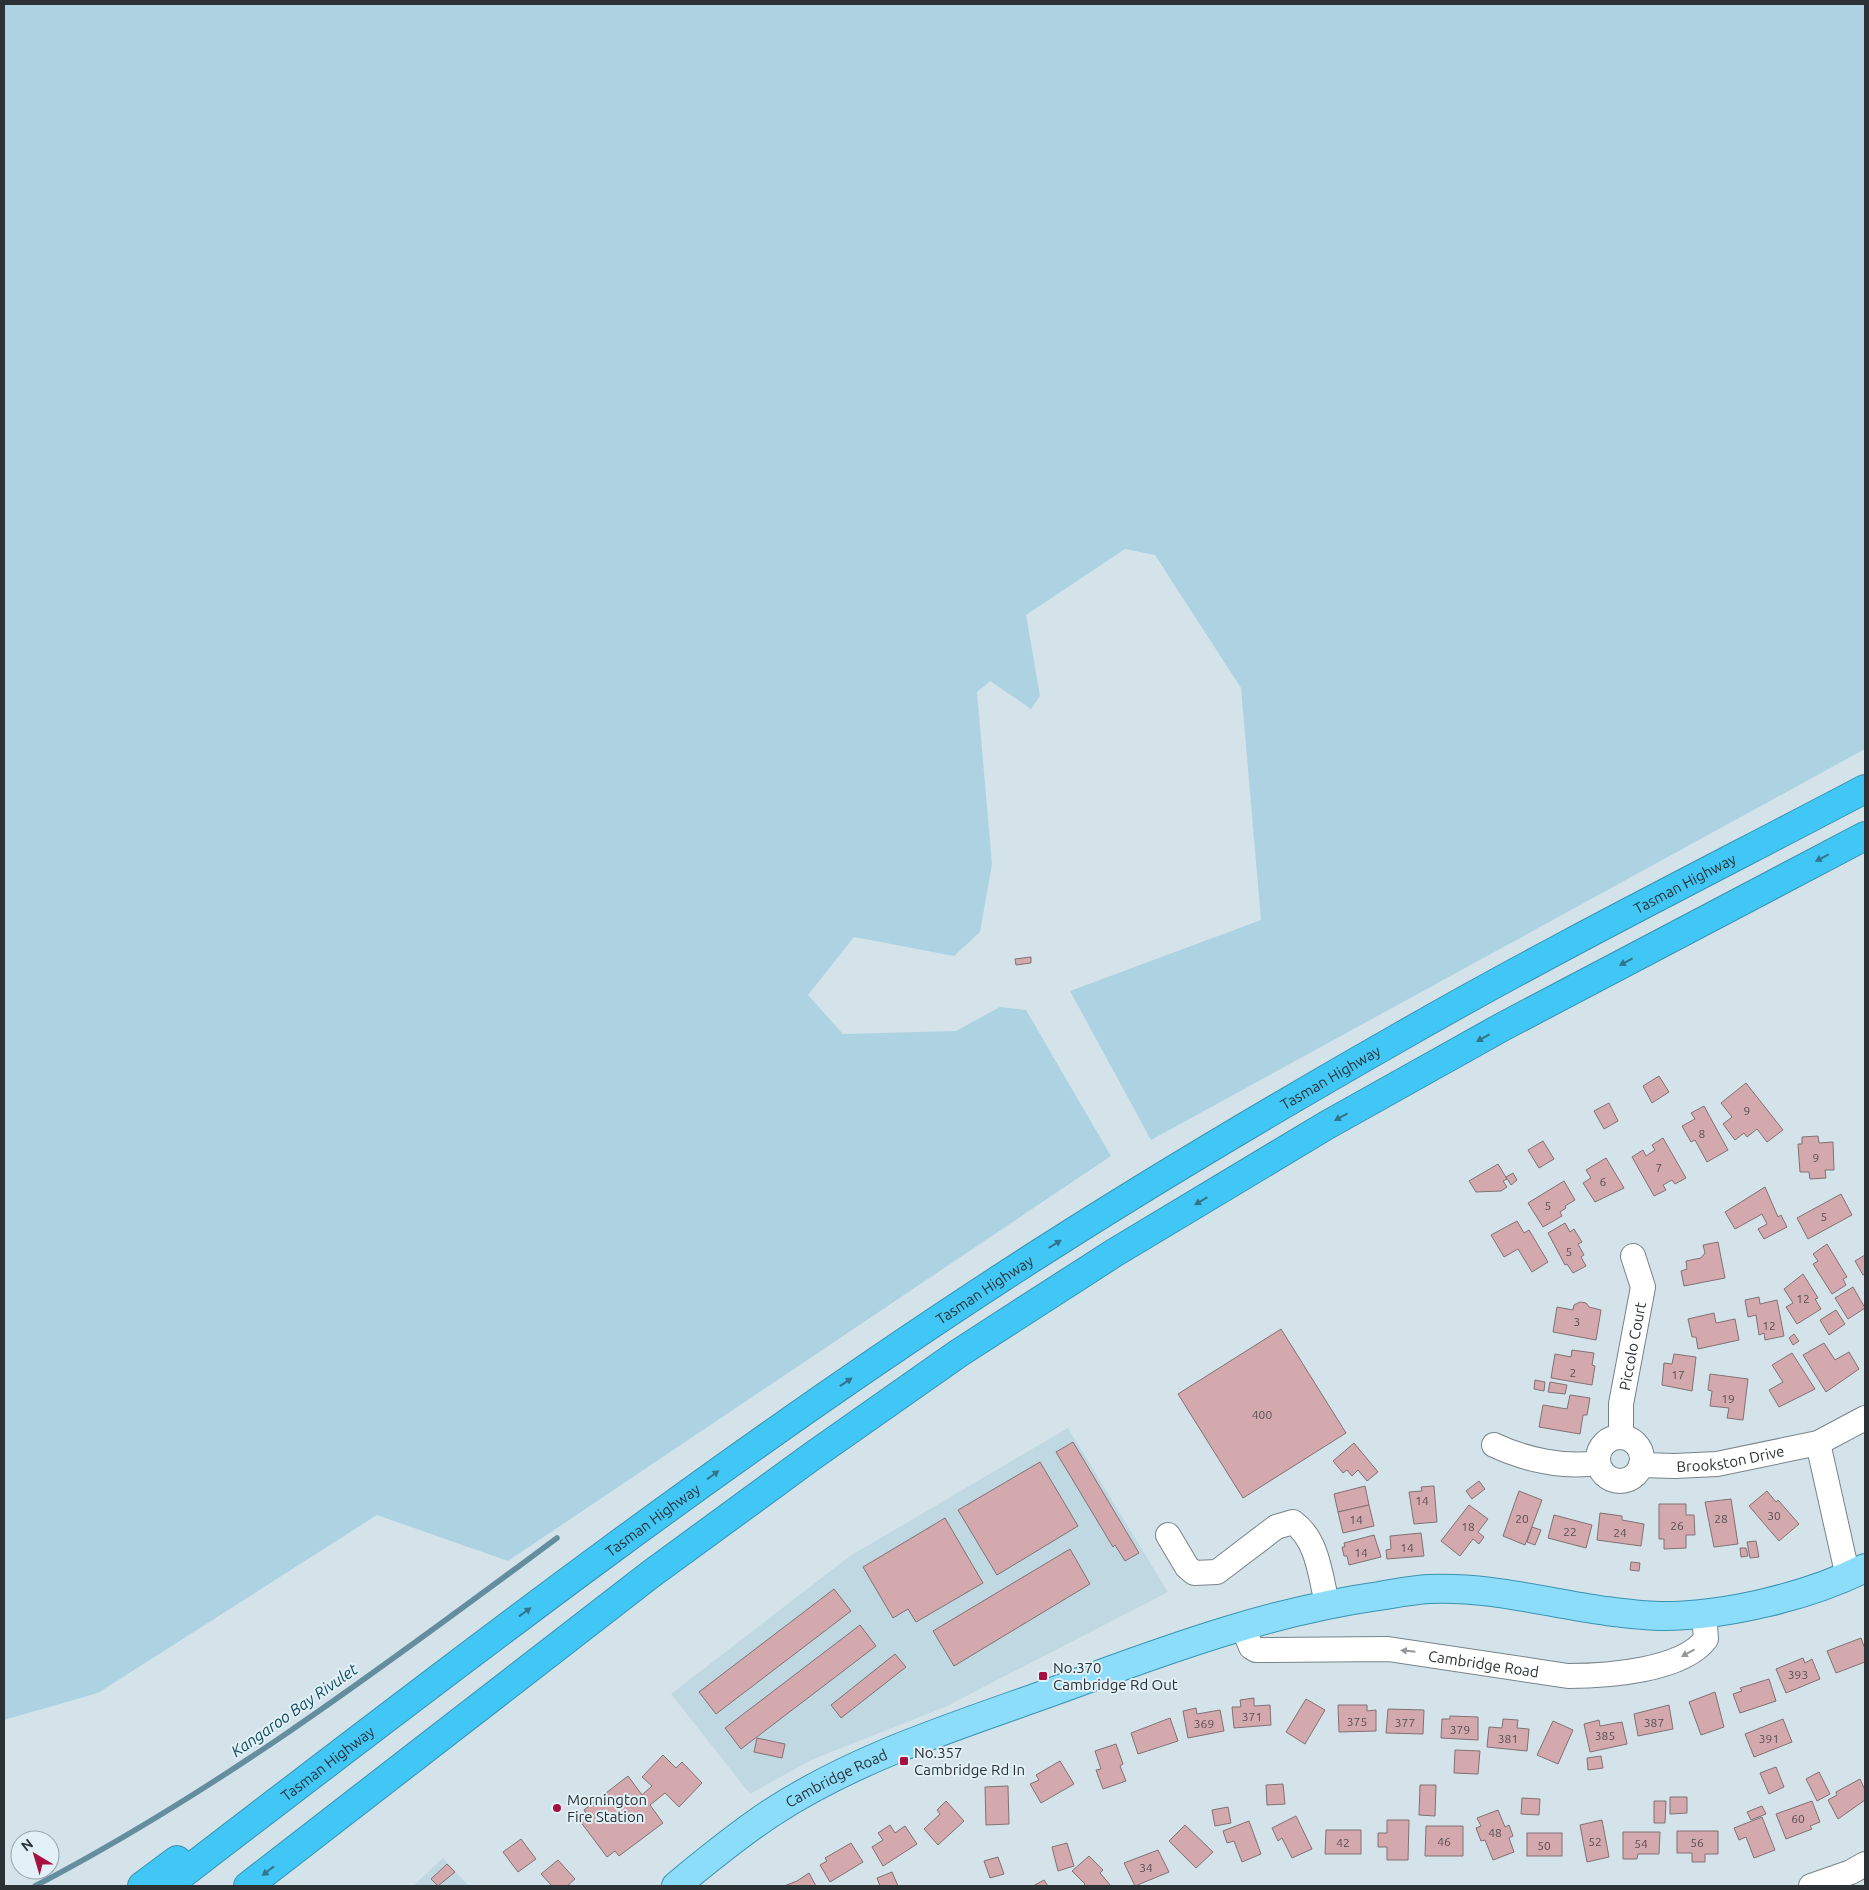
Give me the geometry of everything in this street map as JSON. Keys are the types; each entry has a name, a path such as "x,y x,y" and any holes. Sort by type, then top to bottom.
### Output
{"highway":[{"name":"Tasman Highway","path":"167,1886 497,1632 721,1468 842,1384 1040,1253 1174,1170 1400,1036 1865,789"},
{"path":"248,1886 651,1574 811,1457 959,1353 1114,1253 1327,1125 1504,1026 1865,836"},
{"path":"142,1886 290,1778 497,1632"},
{"path":"278,1886 472,1713"}],"main road":[{"name":"Cambridge Road","path":"676,1886 772,1812 836,1777 934,1735 1124,1666 1242,1627 1327,1603 1428,1589 1480,1590 1605,1610 1661,1616 1704,1614 1782,1599 1857,1572"}],"street":[{"name":"Piccolo Court","path":"1621,1437 1621,1404 1643,1287 1633,1256"},
{"name":"Brookston Drive","path":"1641,1465 1717,1464 1818,1443 1865,1418"},
{"path":"1621,1437 1628,1438 1638,1446 1642,1458 1641,1465 1633,1477 1619,1481 1606,1476 1598,1464 1598,1457 1603,1444 1608,1440 1621,1437"},
{"path":"1818,1443 1857,1572"},
{"path":"1494,1446 1517,1455 1577,1466 1598,1464"},
{"path":"1168,1535 1187,1566 1194,1573 1217,1572 1276,1527 1293,1522 1304,1530 1313,1546 1327,1603"},
{"name":"Cambridge Road","path":"1242,1627 1250,1647 1256,1650 1388,1649 1568,1676 1596,1676 1646,1668 1669,1662 1692,1652 1706,1639 1704,1614"},
{"path":"1811,1886 1859,1874"}],"shaded area":[{"path":"4,4 1865,4 1865,749 1151,1140 1070,991 1261,920 1241,688 1155,555 1125,549 1026,615 1040,696 1031,709 990,681 977,692 992,864 980,932 954,956 854,937 808,995 843,1034 956,1031 1000,1007 1026,1010 1111,1156 508,1561 377,1515 98,1693 4,1720"},
{"path":"1068,1428 1168,1592 945,1707 811,1760 750,1794 671,1694 850,1556"},
{"path":"443,1858 469,1886 413,1886"}],"building":[{"path":"1031,957 1031,963 1016,965 1015,959"},
{"path":"1659,1076 1669,1092 1652,1103 1643,1086"},
{"path":"1746,1083 1783,1130 1767,1142 1757,1129 1747,1137 1744,1133 1735,1140 1723,1124 1732,1117 1721,1103"},
{"path":"1609,1103 1618,1121 1604,1129 1594,1111"},
{"path":"1704,1106 1728,1150 1707,1162 1695,1140 1691,1142 1682,1126 1695,1119 1691,1113"},
{"path":"1818,1136 1819,1143 1833,1142 1834,1170 1825,1170 1826,1178 1810,1179 1809,1172 1800,1172 1798,1144 1802,1144 1802,1137"},
{"path":"1663,1138 1686,1178 1675,1184 1672,1180 1663,1185 1666,1190 1654,1196 1632,1157 1643,1150 1646,1156 1655,1150 1652,1145"},
{"path":"1543,1141 1554,1159 1539,1168 1528,1150"},
{"path":"1606,1158 1624,1188 1595,1202 1583,1183 1591,1178 1586,1170"},
{"path":"1498,1164 1507,1179 1503,1181 1507,1187 1501,1191 1476,1192 1469,1181"},
{"path":"1513,1173 1517,1180 1511,1185 1506,1177"},
{"path":"1564,1181 1575,1200 1565,1206 1566,1208 1560,1212 1562,1216 1543,1227 1528,1203"},
{"path":"1765,1187 1778,1217 1781,1215 1787,1227 1764,1239 1758,1229 1767,1224 1762,1214 1735,1229 1725,1212"},
{"path":"1841,1194 1852,1215 1808,1239 1797,1218"},
{"path":"1517,1221 1524,1233 1529,1230 1548,1262 1532,1272 1518,1249 1504,1257 1491,1235"},
{"path":"1565,1223 1570,1232 1574,1229 1582,1242 1578,1244 1584,1255 1581,1257 1586,1266 1573,1273 1567,1264 1565,1265 1548,1233"},
{"path":"1718,1242 1725,1278 1684,1286 1681,1271 1687,1269 1686,1261 1701,1258 1705,1253 1703,1245"},
{"path":"1827,1244 1847,1277 1843,1279 1846,1285 1832,1294 1813,1264 1818,1261 1813,1254"},
{"path":"1865,1255 1865,1274 1863,1275 1855,1261"},
{"path":"1803,1274 1818,1298 1815,1299 1821,1309 1797,1324 1786,1307 1793,1303 1784,1289"},
{"path":"1853,1287 1865,1308 1848,1319 1835,1298"},
{"path":"1759,1297 1760,1304 1777,1300 1784,1336 1765,1340 1764,1333 1759,1335 1756,1315 1748,1317 1745,1300"},
{"path":"1580,1302 1601,1310 1596,1340 1553,1332 1557,1307 1573,1310 1574,1305"},
{"path":"1836,1310 1845,1324 1829,1335 1820,1320"},
{"path":"1714,1313 1716,1323 1735,1319 1739,1340 1698,1349 1696,1337 1692,1337 1688,1319"},
{"path":"1281,1329 1346,1433 1243,1498 1178,1394"},
{"path":"1794,1334 1799,1341 1793,1345 1789,1338"},
{"path":"1824,1343 1835,1360 1849,1352 1859,1369 1826,1392 1803,1355"},
{"path":"1572,1350 1594,1353 1592,1365 1595,1366 1592,1385 1551,1378 1555,1354 1571,1357"},
{"path":"1792,1353 1815,1389 1779,1407 1769,1390 1783,1382 1772,1365"},
{"path":"1674,1354 1696,1357 1692,1391 1662,1385 1664,1363 1672,1364"},
{"path":"1710,1374 1748,1379 1743,1420 1727,1418 1729,1408 1710,1406 1712,1391 1708,1390"},
{"path":"1535,1380 1545,1382 1544,1391 1534,1389"},
{"path":"1550,1382 1567,1385 1565,1394 1548,1392"},
{"path":"1570,1395 1590,1398 1587,1415 1583,1415 1580,1434 1539,1427 1543,1405 1567,1409"},
{"path":"1073,1442 1139,1553 1125,1561 1115,1545 1113,1547 1056,1452"},
{"path":"1354,1443 1378,1472 1367,1481 1358,1470 1352,1476 1347,1470 1343,1473 1333,1461"},
{"path":"1040,1462 1078,1526 997,1575 958,1510"},
{"path":"1479,1481 1485,1489 1472,1499 1466,1491"},
{"path":"1365,1486 1369,1505 1338,1512 1334,1494"},
{"path":"1434,1486 1437,1522 1414,1524 1409,1492 1422,1491 1421,1487"},
{"path":"1519,1491 1542,1500 1525,1545 1503,1536"},
{"path":"1767,1491 1776,1502 1778,1500 1799,1524 1779,1541 1749,1506"},
{"path":"1731,1499 1738,1544 1714,1547 1705,1502"},
{"path":"1659,1504 1686,1504 1686,1515 1694,1515 1695,1535 1686,1535 1686,1548 1664,1549 1664,1539 1659,1539"},
{"path":"1369,1505 1374,1526 1343,1533 1338,1512"},
{"path":"1469,1505 1488,1519 1478,1532 1484,1537 1479,1544 1473,1539 1460,1556 1441,1541"},
{"path":"1600,1513 1622,1516 1622,1520 1644,1524 1641,1546 1597,1540"},
{"path":"1554,1515 1592,1525 1586,1548 1548,1538"},
{"path":"945,1518 983,1583 916,1622 908,1609 893,1618 863,1567"},
{"path":"1532,1527 1541,1530 1535,1545 1527,1542"},
{"path":"1421,1533 1424,1556 1387,1559 1386,1550 1391,1549 1390,1536"},
{"path":"1374,1535 1381,1557 1349,1565 1347,1556 1344,1556 1342,1547 1345,1547 1344,1543"},
{"path":"1756,1541 1759,1557 1750,1558 1747,1542"},
{"path":"1740,1548 1746,1548 1748,1556 1741,1557"},
{"path":"1070,1549 1090,1584 954,1666 933,1631"},
{"path":"1631,1562 1640,1563 1639,1571 1630,1570"},
{"path":"834,1589 851,1611 716,1714 699,1692"},
{"path":"860,1625 876,1646 741,1749 725,1728"},
{"path":"1861,1638 1865,1649 1865,1662 1836,1673 1827,1651"},
{"path":"895,1654 906,1667 841,1718 831,1705"},
{"path":"1803,1658 1805,1663 1812,1659 1820,1679 1786,1693 1776,1669"},
{"path":"1769,1679 1776,1701 1740,1713 1733,1694 1742,1691 1740,1688"},
{"path":"1715,1692 1724,1727 1701,1735 1689,1702"},
{"path":"1254,1698 1254,1706 1270,1705 1271,1725 1234,1728 1232,1707 1241,1707 1240,1700"},
{"path":"1306,1699 1325,1710 1305,1744 1286,1732"},
{"path":"1338,1705 1367,1705 1367,1711 1376,1710 1376,1731 1339,1732"},
{"path":"1669,1705 1673,1729 1638,1736 1634,1714"},
{"path":"1196,1708 1197,1714 1220,1710 1224,1731 1188,1738 1183,1711"},
{"path":"1388,1709 1424,1710 1423,1734 1386,1733"},
{"path":"1450,1716 1478,1717 1478,1740 1441,1738 1442,1719 1450,1719"},
{"path":"1170,1718 1178,1741 1138,1754 1131,1733"},
{"path":"1503,1719 1518,1720 1517,1728 1529,1729 1527,1751 1487,1747 1489,1727 1502,1728"},
{"path":"1783,1719 1792,1742 1754,1757 1745,1734"},
{"path":"1599,1720 1600,1726 1622,1722 1627,1744 1590,1752 1584,1724"},
{"path":"1553,1721 1573,1730 1558,1764 1537,1755"},
{"path":"757,1738 785,1744 782,1758 754,1752"},
{"path":"1116,1744 1123,1764 1120,1766 1126,1781 1103,1789 1096,1770 1101,1769 1095,1751"},
{"path":"1455,1750 1480,1751 1478,1774 1454,1773"},
{"path":"663,1755 676,1768 682,1762 702,1783 679,1807 665,1793 650,1805 663,1823 619,1856 615,1851 607,1857 580,1821 587,1815 584,1810 628,1776 642,1795 652,1786 642,1777"},
{"path":"1601,1756 1603,1768 1588,1770 1587,1758"},
{"path":"1060,1761 1074,1784 1041,1803 1030,1784 1039,1780 1036,1775"},
{"path":"1776,1767 1784,1787 1769,1794 1760,1773"},
{"path":"1819,1772 1830,1794 1817,1801 1806,1779"},
{"path":"1860,1779 1865,1790 1865,1800 1838,1819 1828,1800 1837,1795 1836,1792"},
{"path":"1283,1784 1285,1804 1267,1805 1266,1785"},
{"path":"1420,1785 1436,1785 1435,1816 1419,1815"},
{"path":"1008,1786 1009,1824 986,1825 985,1787"},
{"path":"1670,1797 1687,1797 1687,1813 1670,1814"},
{"path":"1522,1798 1540,1799 1539,1815 1521,1814"},
{"path":"946,1801 964,1821 938,1845 924,1829 940,1814 937,1810"},
{"path":"1654,1801 1666,1801 1665,1823 1654,1823"},
{"path":"1812,1801 1820,1822 1810,1826 1812,1829 1786,1839 1776,1814"},
{"path":"1762,1806 1766,1814 1751,1820 1747,1812"},
{"path":"1228,1807 1231,1823 1215,1826 1212,1810"},
{"path":"1498,1810 1505,1827 1509,1825 1513,1836 1509,1838 1514,1852 1493,1860 1485,1840 1481,1841 1476,1828 1481,1826 1477,1818"},
{"path":"1296,1816 1312,1849 1292,1858 1282,1838 1278,1841 1272,1828"},
{"path":"1762,1817 1775,1850 1754,1858 1746,1837 1739,1840 1734,1828"},
{"path":"1387,1820 1409,1820 1408,1860 1387,1860 1387,1847 1378,1847 1378,1833 1387,1833"},
{"path":"1602,1820 1609,1857 1587,1862 1580,1825"},
{"path":"1249,1821 1261,1854 1242,1862 1234,1841 1227,1843 1223,1831"},
{"path":"890,1825 895,1833 905,1826 917,1844 883,1866 872,1847 883,1840 878,1833"},
{"path":"1185,1825 1213,1852 1196,1868 1169,1841"},
{"path":"1426,1826 1463,1826 1463,1856 1425,1856"},
{"path":"1326,1830 1361,1830 1361,1854 1325,1854"},
{"path":"1677,1831 1718,1831 1718,1854 1705,1854 1705,1862 1692,1862 1692,1853 1677,1853"},
{"path":"1623,1832 1660,1832 1659,1854 1638,1854 1637,1859 1623,1859"},
{"path":"1527,1833 1562,1833 1562,1856 1527,1856"},
{"path":"521,1839 536,1859 518,1872 503,1852"},
{"path":"851,1843 863,1862 830,1882 820,1865 827,1861 825,1858"},
{"path":"1067,1843 1074,1866 1058,1871 1052,1847"},
{"path":"1158,1850 1169,1872 1135,1886 1124,1863"},
{"path":"1089,1856 1103,1870 1100,1873 1111,1886 1083,1886 1085,1884 1072,1871"},
{"path":"998,1857 1004,1874 990,1878 984,1861"},
{"path":"558,1860 575,1879 567,1886 552,1886 541,1874"},
{"path":"447,1864 455,1872 438,1886 431,1879"},
{"path":"892,1872 898,1886 880,1886 877,1878"},
{"path":"809,1873 816,1886 784,1886 797,1881"},
{"path":"1044,1880 1048,1886 1033,1886"}],"waterway":[{"name":"Kangaroo Bay Rivulet","path":"35,1886 104,1848 237,1766 367,1677 557,1538"}],"place":[{"name":"No.370 Cambridge Rd Out","path":"1043,1676"},
{"name":"No.357 Cambridge Rd In","path":"904,1761"},
{"name":"Mornington Fire Station","path":"557,1808"}]}
